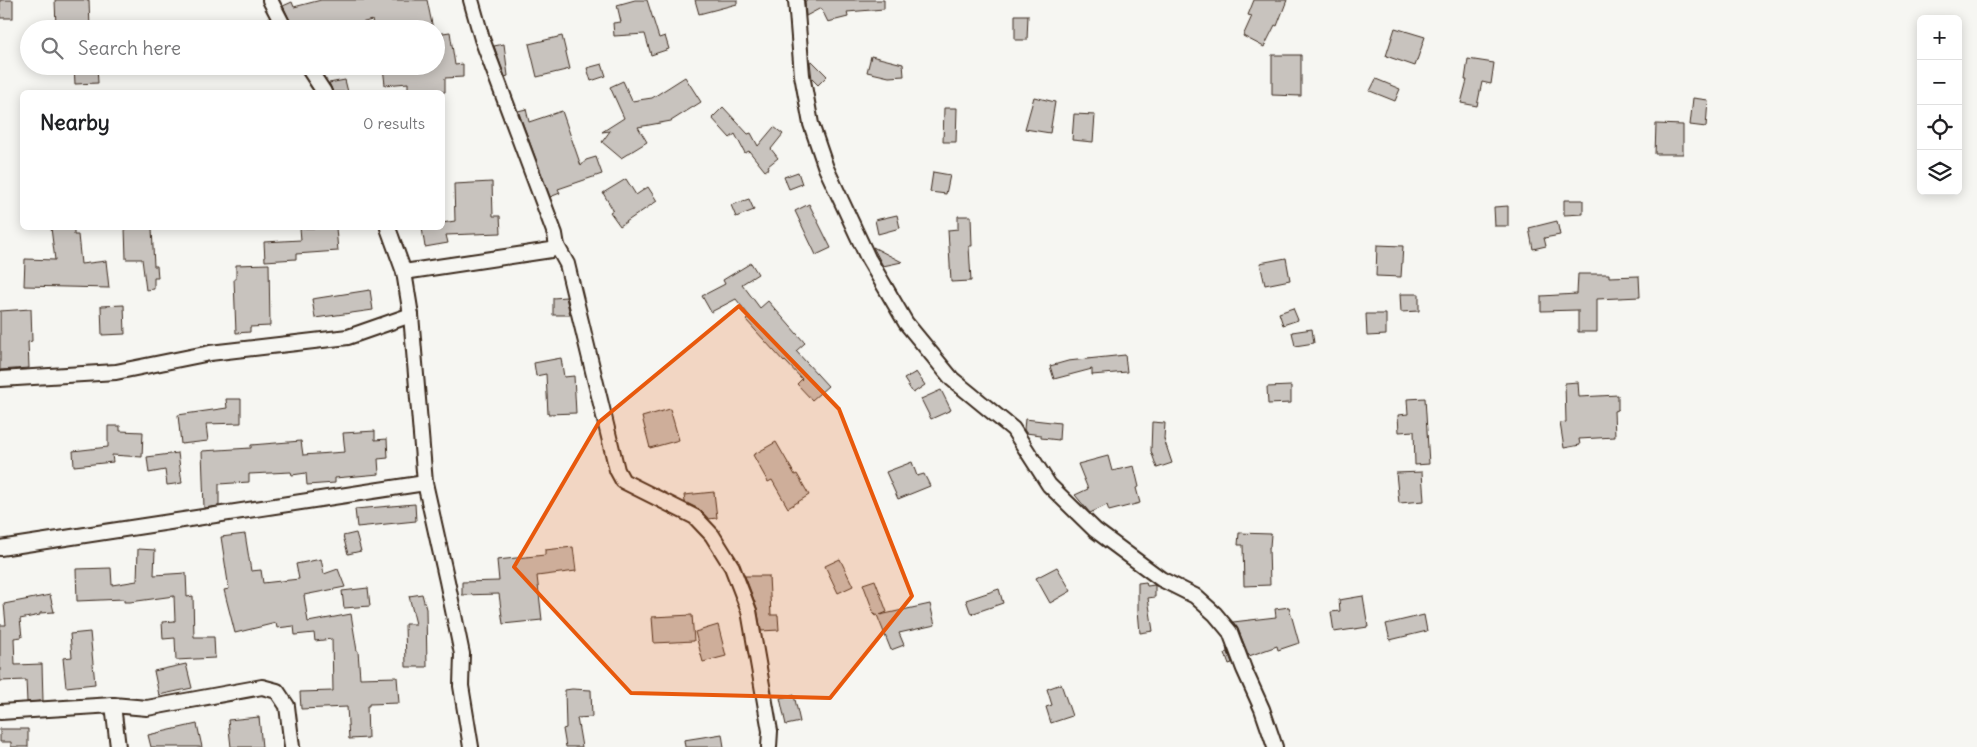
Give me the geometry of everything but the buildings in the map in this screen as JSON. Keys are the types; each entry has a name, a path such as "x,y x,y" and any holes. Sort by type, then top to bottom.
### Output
{"street":[{"path":"270,0 280,20"},
{"path":"471,0 482,39 555,234 557,246 567,264 617,470 624,481 695,517 712,535 732,567 749,610 770,731 769,747"},
{"path":"796,0 802,75 811,124 826,168 868,258 906,323 952,379 1013,429 1049,485 1095,530 1161,579 1195,596 1215,614 1230,632 1262,709 1275,747"},
{"path":"313,75 323,90"},
{"path":"389,230 404,272 411,315 425,483 448,582 462,654 461,686 471,747"},
{"path":"404,272 551,250 557,246"},
{"path":"0,379 116,372 210,353 348,337 411,315"},
{"path":"0,548 425,483"},
{"path":"0,712 113,705 147,708 262,686 277,691 287,706 292,747"},
{"path":"113,705 118,747"}],"highlighted area":[{"path":"739,306 839,409 912,596 830,698 631,693 514,567 599,422"}]}
